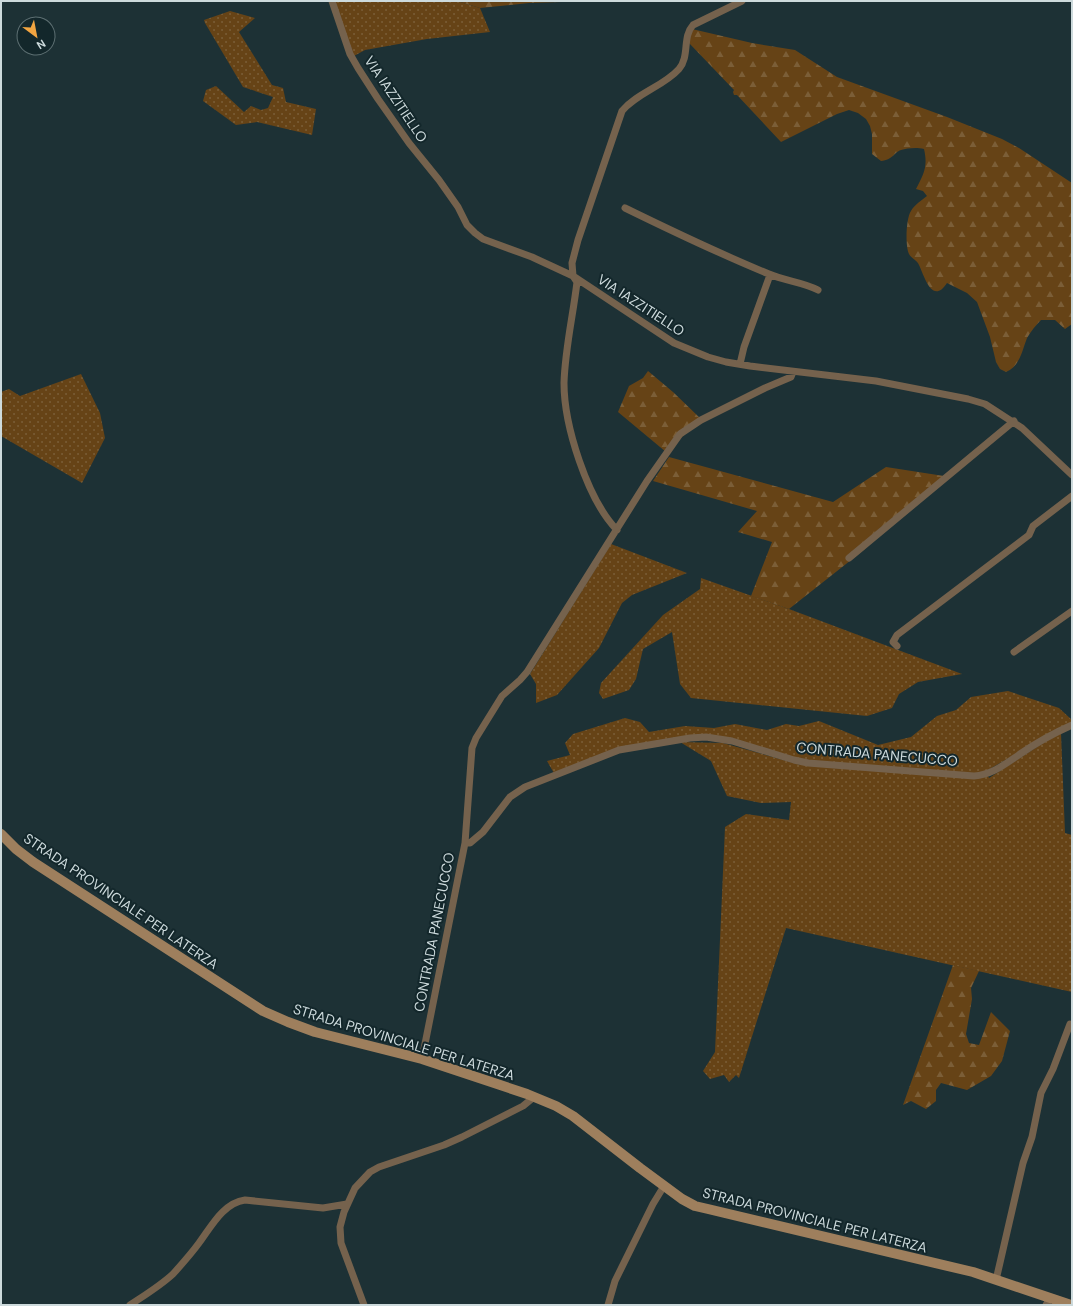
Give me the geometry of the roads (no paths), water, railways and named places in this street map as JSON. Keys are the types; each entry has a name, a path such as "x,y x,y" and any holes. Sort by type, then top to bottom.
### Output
{"main road":[{"name":"STRADA PROVINCIALE PER LATERZA","path":"1,834 16,849 47,870 263,1011 315,1032 422,1059 534,1097 556,1106 568,1113 664,1186 689,1203 708,1209 973,1272 1048,1302 1071,1305"}],"street":[{"name":"VIA IAZZITIELLO","path":"332,1 350,54 358,68 409,143 439,180 458,207 467,225 483,239 532,258 572,276 674,343 708,357 726,362 793,372 876,381 968,399 985,404 1014,421 1072,475"},
{"path":"617,530 601,509 581,466 576,453 565,401 564,383 566,356 577,282 572,276 572,264 578,240 622,112 626,105 673,75 680,68 686,52 687,33 692,25 742,1"},
{"path":"625,208 770,275 810,286 818,290"},
{"path":"740,364 744,347 770,275"},
{"path":"465,843 472,748 476,738 502,696 520,680 526,672 647,481 680,434 701,420 765,388 791,377 793,372"},
{"path":"849,558 1014,421"},
{"path":"897,646 893,642 897,635 1029,535 1033,526 1072,496"},
{"path":"1014,652 1072,611"},
{"name":"CONTRADA PANECUCCO","path":"422,1059 465,843 470,843 483,832 510,797 525,787 627,748 690,738 706,737 732,741 808,763 974,776 983,775 998,769 1034,746 1072,725"},
{"path":"996,1280 1023,1164 1032,1137 1041,1093 1053,1069 1070,1024"},
{"path":"364,1305 357,1282 341,1243 340,1235 341,1219 347,1204 360,1182 374,1170 462,1137 524,1106 534,1097"},
{"path":"608,1305 614,1281 653,1204 664,1186"},
{"path":"130,1305 168,1278 190,1254 219,1216 231,1204 237,1201 245,1200 323,1208 347,1204"}]}
